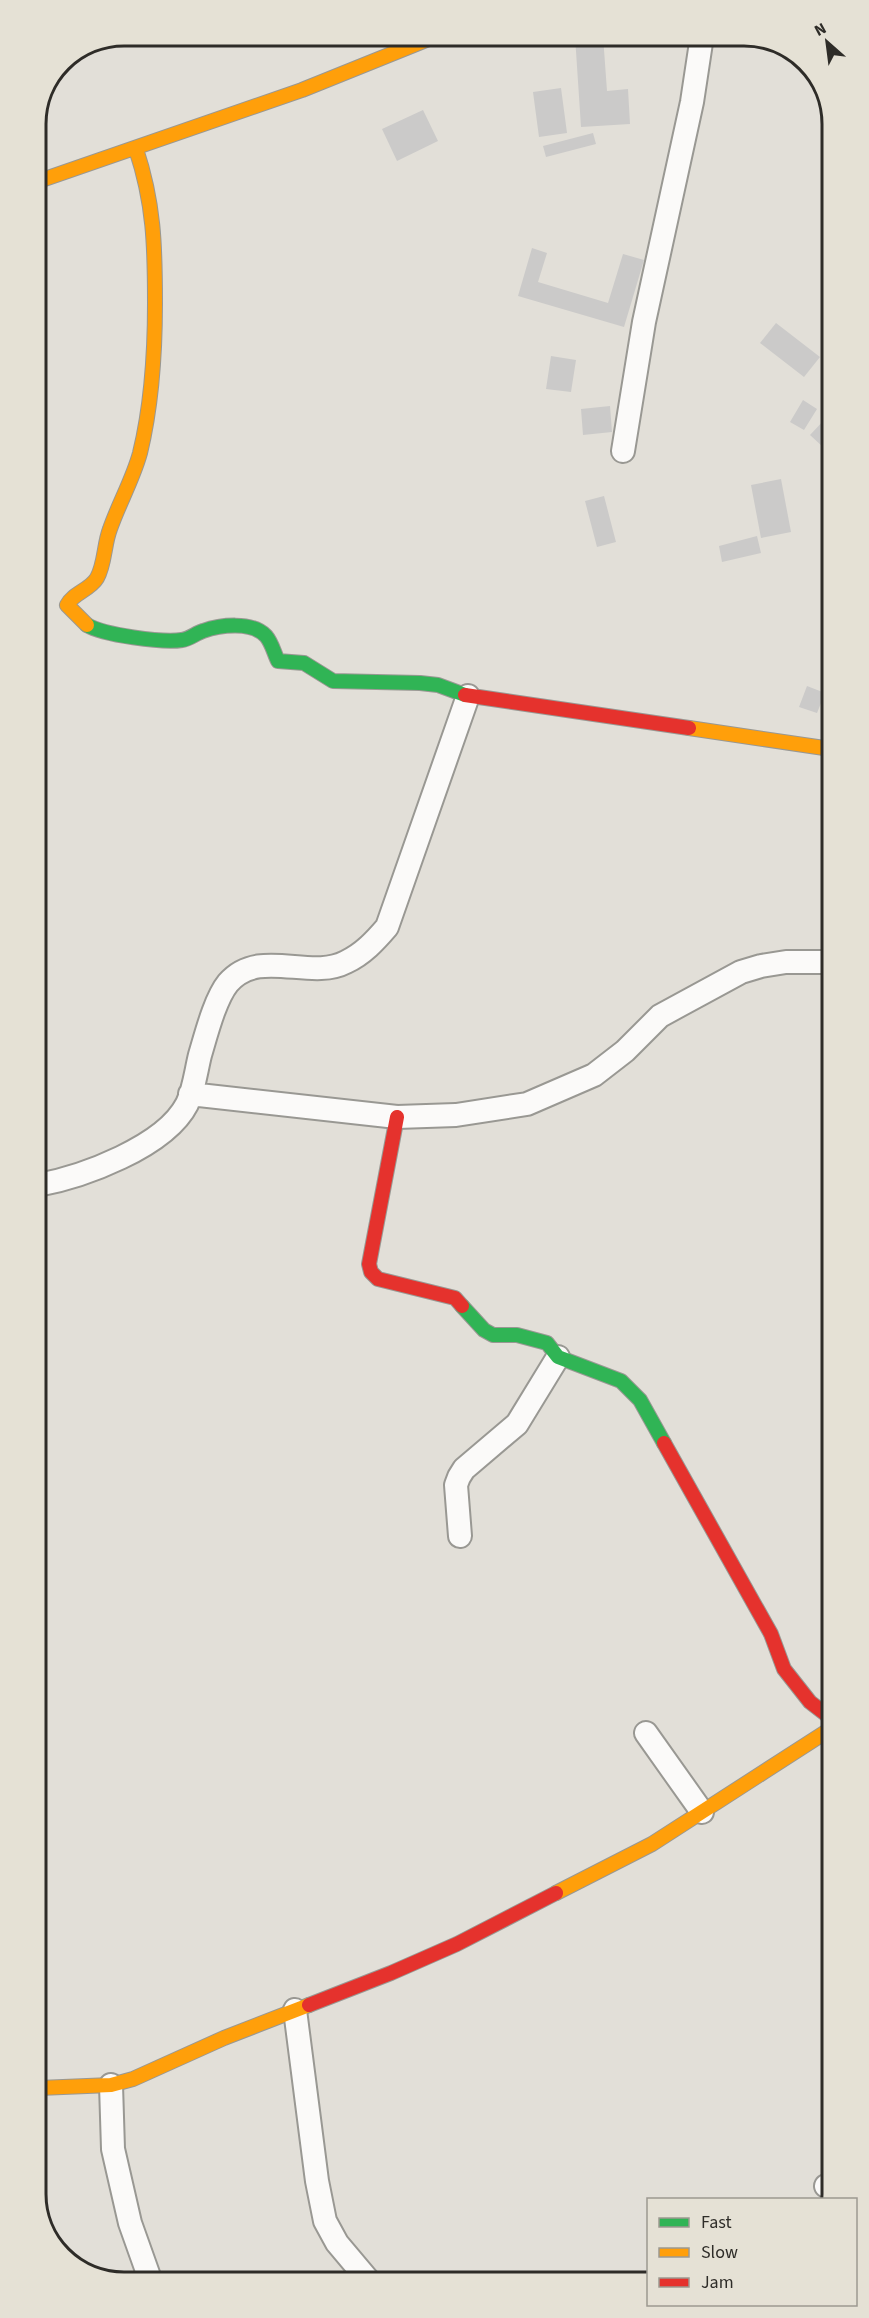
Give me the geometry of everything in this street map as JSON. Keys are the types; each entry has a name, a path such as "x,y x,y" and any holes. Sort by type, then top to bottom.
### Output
{"street":[{"path":"47,179 302,90 409,47"},
{"path":"623,451 644,322 692,102 700,47"},
{"path":"136,149 146,179 152,210 155,244 155,358 140,452 131,480 109,531 98,578 90,587 69,601 68,605 90,627 167,640 185,639 214,629 242,627 261,632 268,638 278,661 304,663 333,681 359,684 438,685 468,696 822,748"},
{"path":"47,1183 62,1180 137,1150 156,1138 172,1122 187,1104 218,1003 229,983 245,971 270,965 322,969 345,963 372,946 387,927 468,696"},
{"path":"189,1094 397,1117 456,1115 527,1104 594,1075 625,1051 660,1016 741,972 786,962 822,962"},
{"path":"397,1117 369,1263 371,1272 378,1279 455,1298 484,1330 493,1335 517,1335 547,1343 558,1357 621,1381 640,1400 771,1635 780,1662 796,1685 822,1712"},
{"path":"460,1536 456,1485 459,1477 464,1469 517,1424 558,1357"},
{"path":"646,1733 702,1812"},
{"path":"47,2088 111,2085 148,2074 224,2038 391,1973 457,1944 652,1844 822,1734"},
{"path":"295,2010 317,2181 325,2221 337,2243 361,2271"},
{"path":"111,2085 113,2149 130,2223 147,2271"}],"building":[{"path":"576,47 604,47 607,91 628,89 630,124 581,127"},
{"path":"561,88 567,133 539,137 533,92"},
{"path":"423,110 438,141 397,161 382,129"},
{"path":"593,133 596,144 546,157 543,146"},
{"path":"532,248 547,253 538,282 608,303 623,254 644,260 624,327 518,296"},
{"path":"776,323 820,357 804,377 760,343"},
{"path":"551,356 576,360 571,392 546,389"},
{"path":"803,400 817,409 804,430 790,422"},
{"path":"610,406 612,432 583,435 581,409"},
{"path":"822,422 822,446 810,435"},
{"path":"781,479 791,532 761,538 751,485"},
{"path":"604,496 616,542 597,547 585,501"},
{"path":"757,536 761,553 722,562 719,546"},
{"path":"807,686 822,692 822,700 817,713 799,707"}],"traffic: fast":[{"path":"87,625 119,635 173,641 218,627 244,626 260,631 266,636 278,661 304,663 333,681 420,683 438,685 465,695"},
{"path":"462,1306 484,1330 493,1335 517,1335 547,1343 558,1357 621,1381 640,1400 664,1443"}],"traffic: slow":[{"path":"47,178 302,90 409,47"},
{"path":"87,625 67,605 73,597 90,586 100,572 110,529 140,453 152,378 155,322 154,243 147,188 136,149"},
{"path":"689,728 822,748"},
{"path":"556,1893 652,1844 822,1734"},
{"path":"47,2088 111,2085 133,2079 224,2038 309,2005"}],"traffic: jam":[{"path":"465,695 689,728"},
{"path":"397,1117 369,1264 371,1272 378,1279 455,1298 462,1306"},
{"path":"664,1443 771,1634 784,1669 810,1702 822,1711"},
{"path":"309,2005 457,1944 556,1893"}]}
